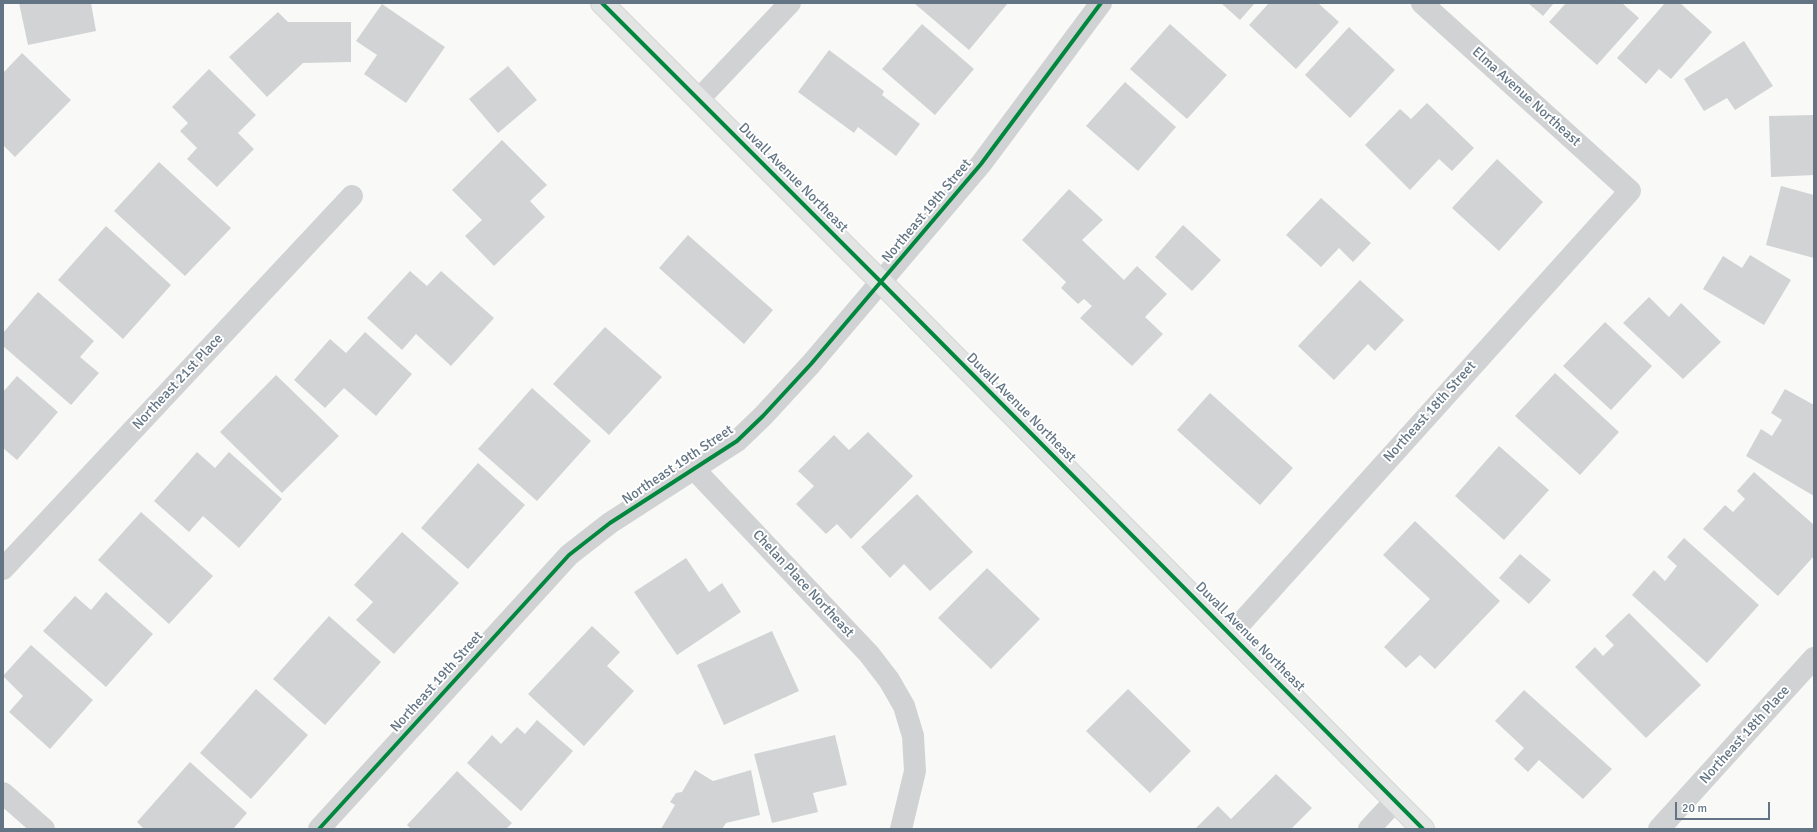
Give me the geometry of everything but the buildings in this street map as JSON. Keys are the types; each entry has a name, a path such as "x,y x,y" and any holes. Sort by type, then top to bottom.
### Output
{"main road":[{"name":"Duvall Avenue Northeast","path":"602,3 1232,634 1423,829"}],"street":[{"path":"699,99 790,3"},
{"name":"Northeast 19th Street","path":"319,829 569,554 610,523 737,441 763,416 811,364 981,164 1101,3"},
{"name":"Elma Avenue Northeast","path":"1422,3 1630,191"},
{"name":"Northeast 18th Street","path":"1232,634 1630,191"},
{"name":"Northeast 21st Place","path":"3,568 352,196"},
{"name":"Chelan Place Northeast","path":"694,469 869,654 889,680 904,706 913,736 915,771 900,829"},
{"name":"Northeast 18th Place","path":"1659,829 1814,658"},
{"path":"3,793 44,829"},
{"path":"1369,829 1396,801"}],"cycle path":[{"path":"602,3 1423,829"},
{"path":"319,829 569,555 610,523 737,441 763,416 811,364 981,164 1101,3"}]}
